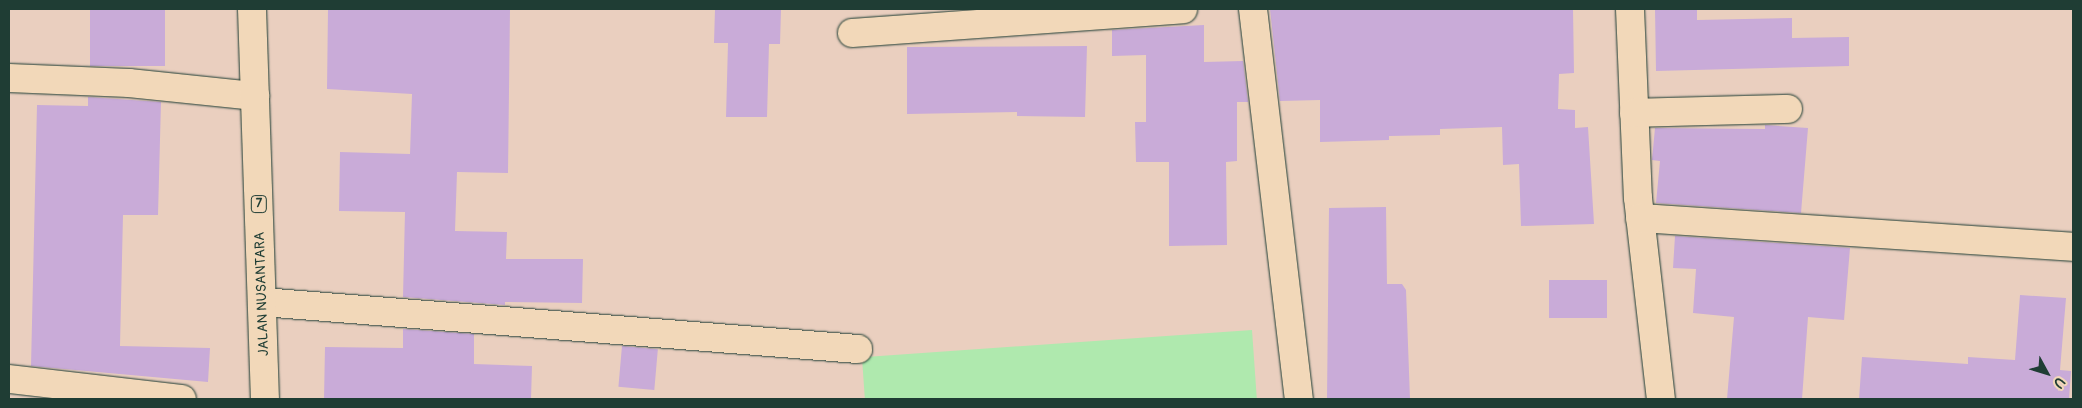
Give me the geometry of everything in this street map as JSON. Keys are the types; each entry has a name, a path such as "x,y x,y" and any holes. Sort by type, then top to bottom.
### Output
{"main road":[{"name":"JALAN NUSANTARA","path":"252,9 265,399"},
{"path":"852,33 1183,9"},
{"path":"1253,9 1300,399"},
{"path":"1630,9 1640,218 1661,399"},
{"path":"9,78 129,82 255,96"},
{"path":"1634,113 1788,109"},
{"path":"1640,218 2073,247"},
{"path":"262,302 858,349"},
{"path":"9,379 182,399"}],"green space":[{"path":"1252,330 1257,399 865,399 862,357"}],"building":[{"path":"90,9 165,9 165,66 90,66"},
{"path":"328,9 510,9 508,173 457,172 455,231 507,232 506,259 583,259 582,303 505,302 505,305 403,297 405,212 339,211 340,152 410,154 412,94 327,89"},
{"path":"715,9 781,9 780,44 769,44 767,117 726,117 728,43 714,43"},
{"path":"1270,9 1573,9 1574,73 1559,74 1558,109 1575,110 1575,128 1588,127 1594,224 1521,226 1519,164 1503,165 1502,127 1440,129 1440,135 1389,136 1389,140 1320,142 1320,100 1280,101"},
{"path":"1655,9 1697,9 1697,20 1792,18 1792,38 1849,37 1849,66 1656,71"},
{"path":"1204,25 1204,62 1243,61 1248,102 1237,102 1237,161 1226,162 1227,245 1169,246 1169,162 1136,162 1135,122 1146,122 1146,55 1112,56 1112,30"},
{"path":"1087,46 1085,117 1017,116 1017,112 907,114 907,47"},
{"path":"88,97 161,102 158,215 123,215 120,346 210,348 208,382 31,366 37,105 88,106"},
{"path":"1765,125 1808,128 1801,213 1656,203 1660,161 1652,160 1655,128 1765,129"},
{"path":"1386,207 1387,284 1402,284 1406,290 1410,399 1327,399 1329,208"},
{"path":"1675,236 1850,248 1844,320 1808,317 1802,399 1727,399 1734,317 1693,313 1696,269 1673,268"},
{"path":"1549,280 1607,280 1607,318 1549,318"},
{"path":"2020,295 2066,298 2060,370 2071,371 2069,399 1859,399 1862,357 1968,364 1968,357 2015,360"},
{"path":"403,329 474,334 474,364 532,366 531,399 324,399 325,347 403,348"},
{"path":"622,346 658,349 654,390 618,387"}]}
